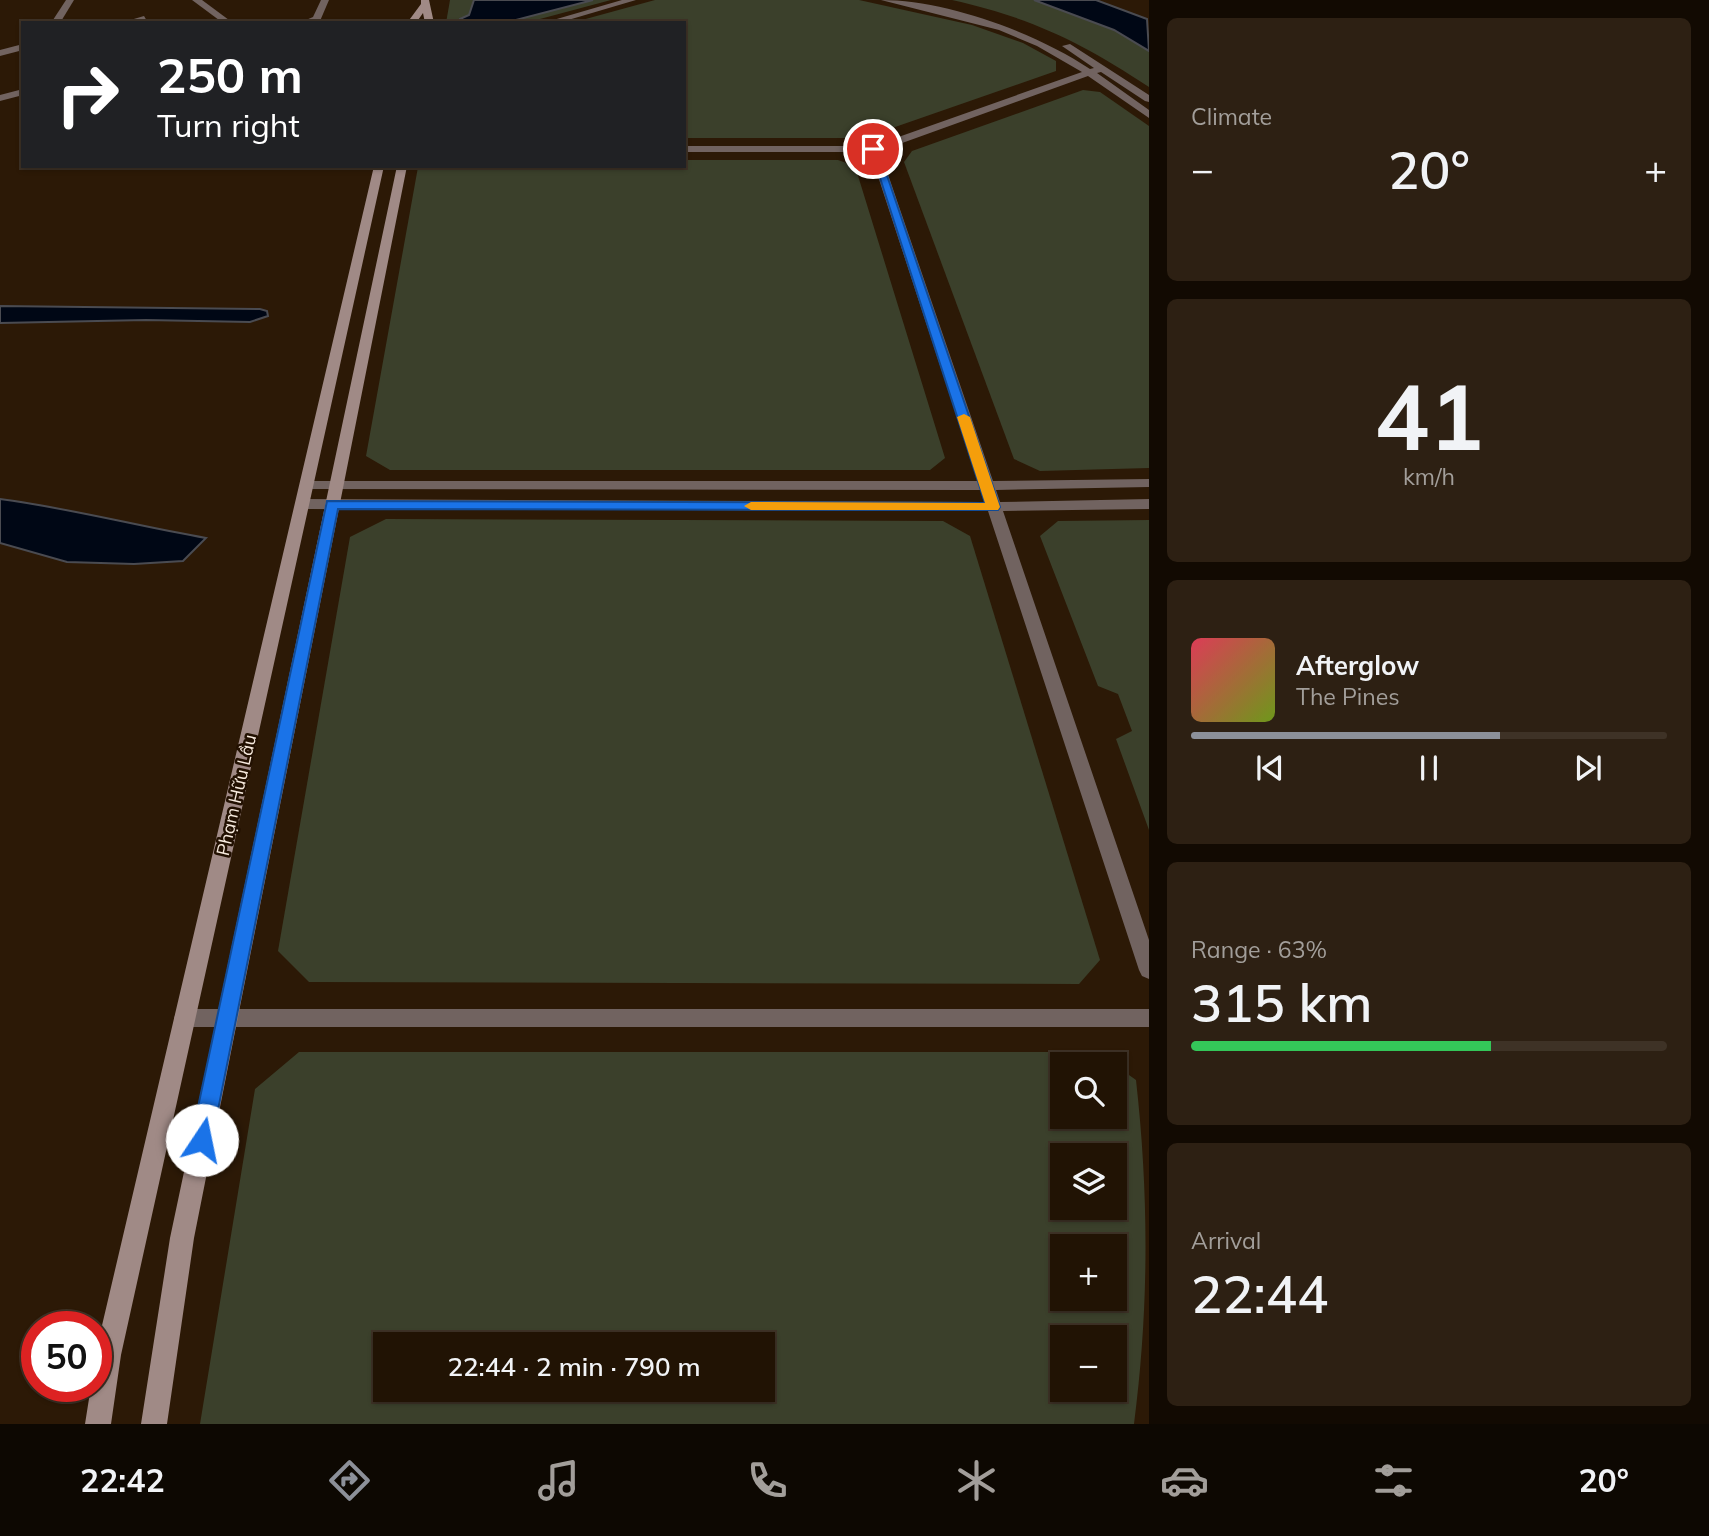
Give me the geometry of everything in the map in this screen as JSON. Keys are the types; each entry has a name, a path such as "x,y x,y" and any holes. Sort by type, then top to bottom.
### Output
{"main road":[{"path":"412,21 424,3"},
{"path":"424,3 429,21"},
{"name":"Phạm Hữu Lầu","path":"98,1424 108,1355 379,168"},
{"name":"Phạm Hữu Lầu","path":"154,1424 182,1238 401,168"}],"street":[{"path":"56,21 70,0"},
{"path":"196,0 226,21"},
{"path":"310,21 317,19 326,0"},
{"path":"554,21 632,0"},
{"path":"884,0 1006,30 1053,50 1149,115"},
{"path":"921,0 989,15 1028,28 1071,48 1149,99"},
{"path":"137,21 144,19"},
{"path":"0,52 21,47"},
{"path":"686,149 873,149 1103,68"},
{"path":"0,98 21,93"},
{"path":"873,149 1149,970"},
{"path":"305,495 337,485 987,486 1149,483"},
{"path":"305,495 332,504 994,507 1149,504"},
{"path":"185,1018 1149,1018"}],"green space":[{"path":"450,0 611,0 532,21 446,21"},
{"path":"655,0 859,0 972,25 1023,43 1056,61 1056,71 875,134 849,138 686,138 686,21 578,21"},
{"path":"952,0 1034,0 1114,30 1149,51 1149,87 1101,57 1055,33 1007,15"},
{"path":"1083,90 1100,92 1149,126 1149,468 1040,471 1014,459 904,162 912,151"},
{"path":"686,160 838,160 855,166 945,458 930,470 390,470 366,456 418,168 686,168"},
{"path":"386,519 943,521 970,536 1100,960 1079,984 309,982 278,951 350,537"},
{"path":"1149,520 1149,830 1116,739 1132,731 1118,694 1098,686 1040,536 1058,521"},
{"path":"299,1052 1050,1052 1050,1129 1127,1129 1127,1074 1136,1080 1146,1252 1134,1424 200,1424 255,1089"}],"shaded area":[{"path":"474,0 593,0 512,21 460,21 469,15"},
{"path":"1034,0 1096,0 1147,19 1149,51 1114,30"},
{"path":"0,306 260,309 267,311 268,316 250,322 146,320 0,323"},
{"path":"0,499 206,538 183,561 134,564 67,562 0,543"}],"slow traffic":[{"path":"751,506 994,507 964,417"}],"route":[{"path":"202,1140 332,504 994,507 873,149"}]}
